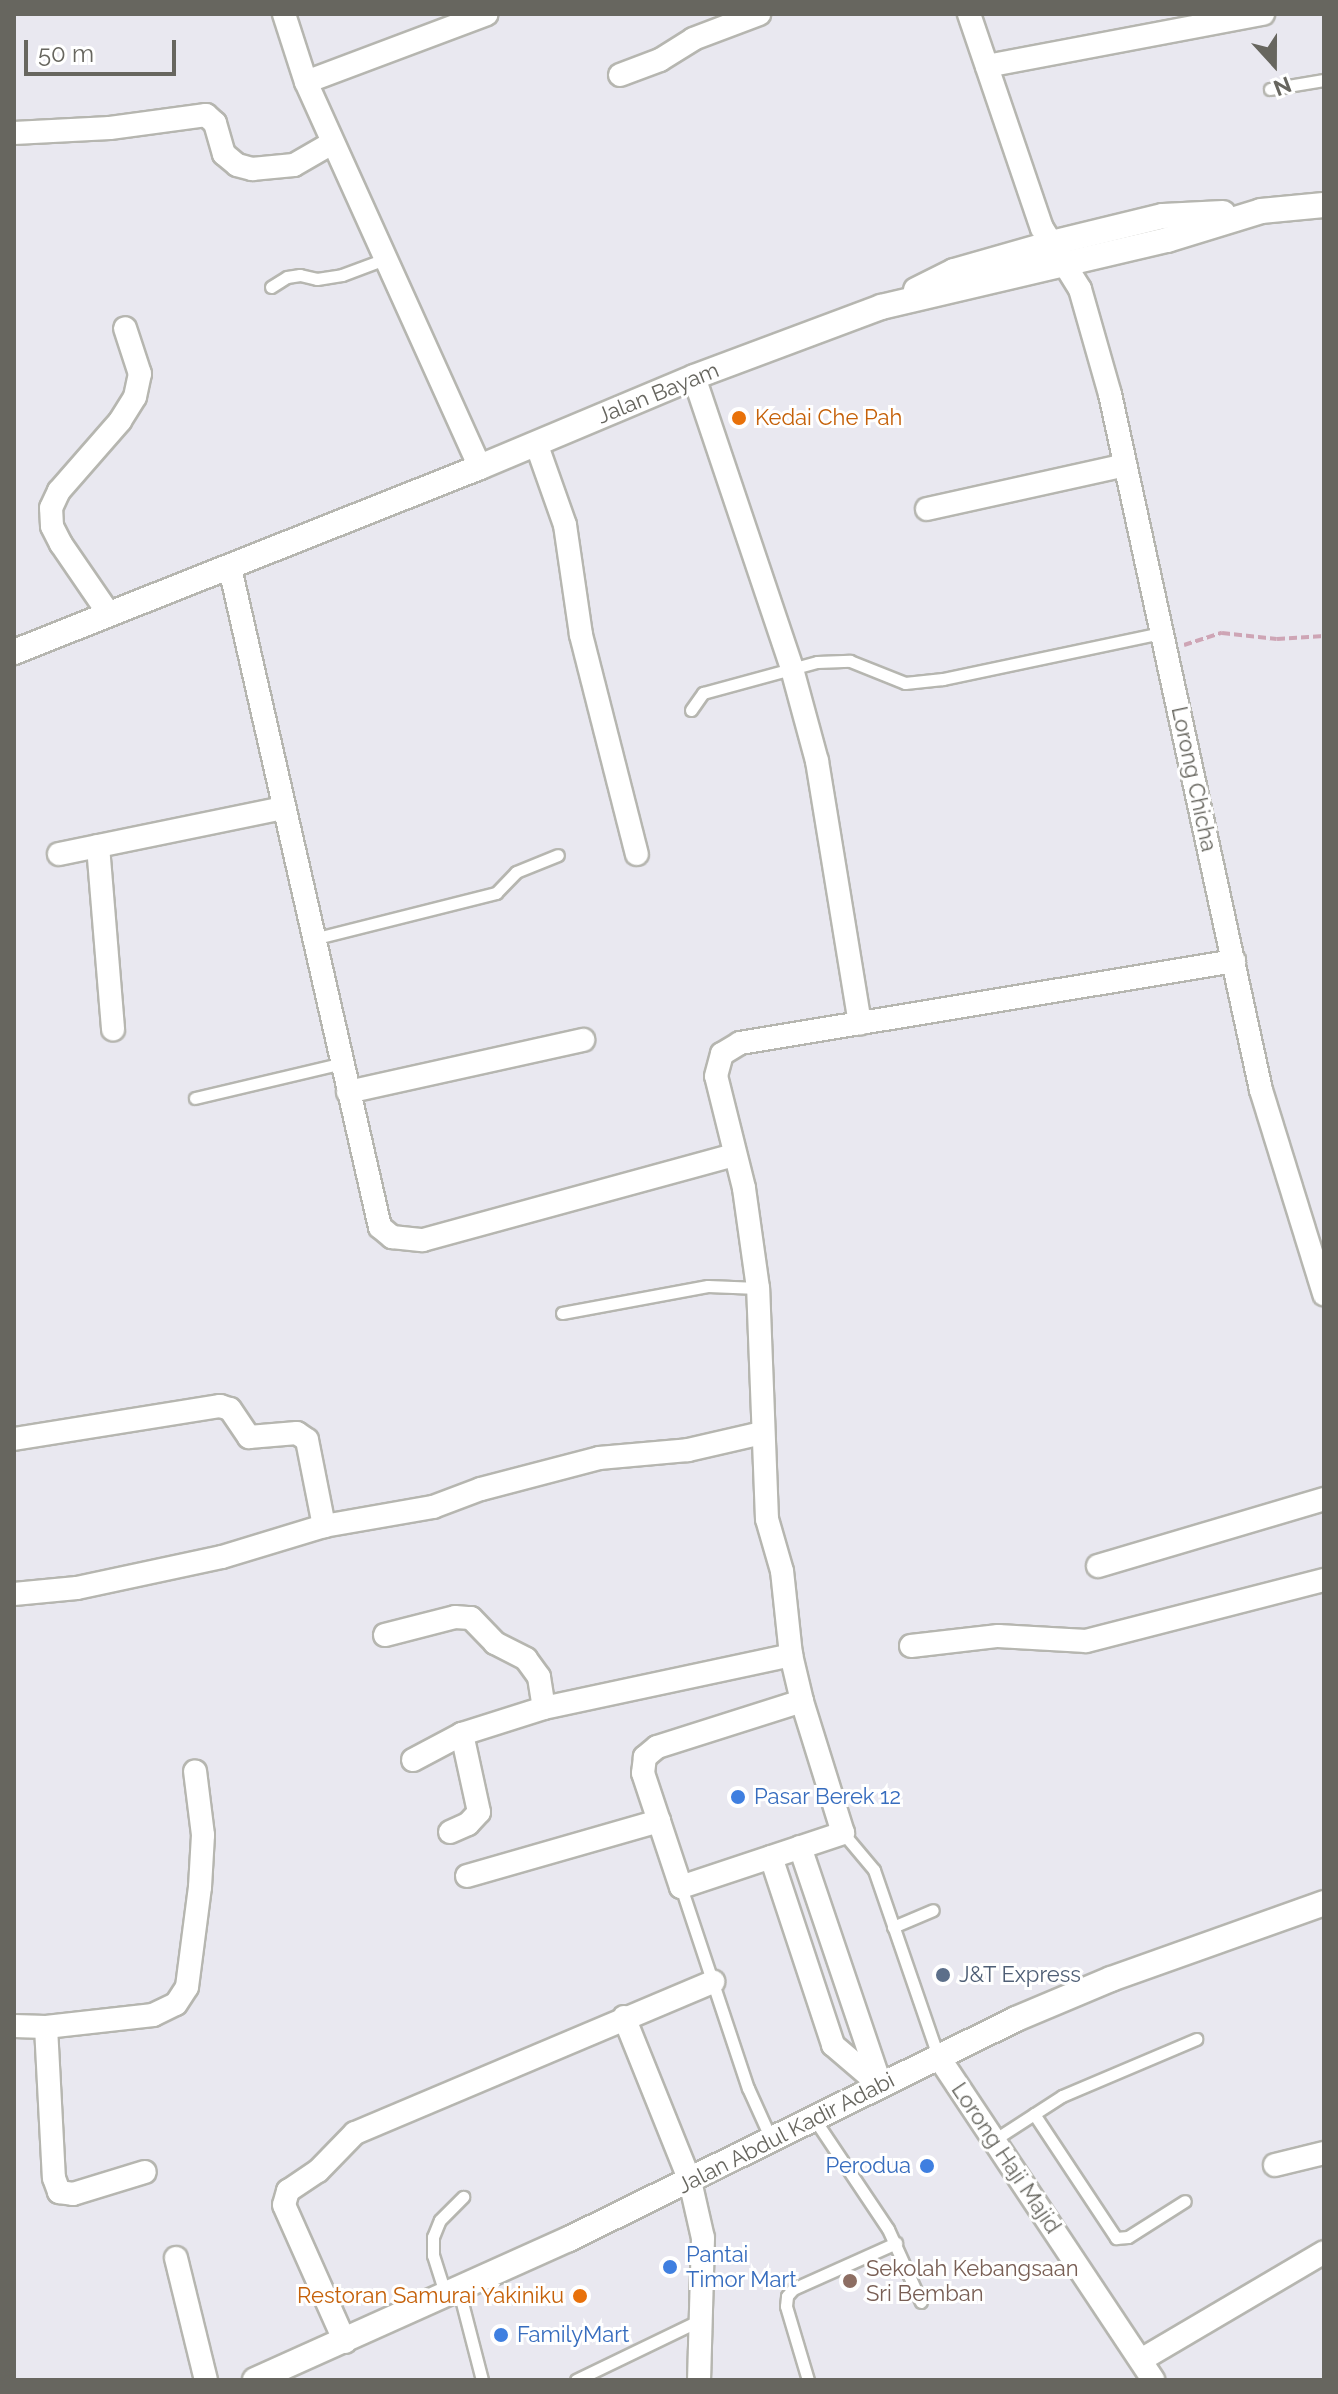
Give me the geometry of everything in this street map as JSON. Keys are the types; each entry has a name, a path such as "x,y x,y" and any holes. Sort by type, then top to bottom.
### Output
{"main road":[{"name":"Jalan Bayam","path":"14,652 480,467 694,377 881,307 1167,240 1261,211 1324,205"},
{"path":"881,307 954,271 1052,243 1163,216 1261,211"},
{"name":"Jalan Abdul Kadir Adabi","path":"255,2380 453,2294 773,2141 938,2056 1111,1979 1324,1903"}],"street":[{"path":"284,14 306,82 332,143 480,467"},
{"path":"306,82 487,14"},
{"path":"620,75 660,60 693,39 759,14"},
{"name":"Lorong Chicha","path":"969,14 1042,228 1080,289 1125,465 1261,1090 1324,1294"},
{"path":"987,66 1263,14"},
{"path":"14,133 110,128 206,115 215,123 224,154 237,165 252,169 294,165 332,143"},
{"path":"109,614 61,544 52,526 51,508 59,491 120,421 135,397 140,374 125,328"},
{"path":"694,377 792,669 817,761 860,1024"},
{"path":"536,443 565,525 581,635 637,854"},
{"path":"927,509 1125,465"},
{"path":"230,568 283,808 317,938 348,1092 380,1227 392,1237 407,1241 423,1240 733,1155"},
{"path":"59,854 283,808"},
{"path":"98,846 113,1029"},
{"path":"802,1701 650,1751 645,1757 643,1773 681,1887 843,1833 802,1701 791,1655 782,1571 767,1519 758,1288 744,1188 733,1155 716,1076 722,1054 740,1043 1234,961"},
{"path":"348,1092 583,1040"},
{"path":"14,1439 220,1406 230,1409 249,1437 297,1433 307,1440 324,1526"},
{"path":"14,1594 77,1588 222,1557 324,1526 433,1507 481,1489 599,1458 688,1450 762,1433"},
{"path":"1098,1566 1324,1499"},
{"path":"911,1646 998,1636 1086,1641 1324,1580"},
{"path":"385,1635 455,1617 471,1618 495,1643 526,1659 539,1677 544,1708"},
{"path":"413,1760 462,1734 544,1708 791,1655"},
{"path":"450,1832 468,1824 479,1812 462,1734"},
{"path":"14,2026 46,2027 153,2015 176,2004 187,1987 203,1835 195,1771"},
{"path":"467,1876 659,1821"},
{"path":"800,1847 881,2086"},
{"path":"771,1857 833,2045 881,2086"},
{"path":"345,2342 286,2210 283,2199 288,2191 318,2171 355,2133 713,1982"},
{"path":"624,2017 690,2181 704,2241 699,2380"},
{"path":"46,2027 54,2178 59,2192 73,2194 145,2172"},
{"name":"Lorong Haji Majid","path":"938,2056 1153,2380"},
{"path":"1275,2165 1324,2153"},
{"path":"1141,2360 1324,2252"},
{"path":"176,2258 206,2380"}],"lane":[{"path":"1270,89 1324,80"},
{"path":"271,287 287,277 300,275 317,279 342,275 385,259"},
{"path":"691,710 703,693 817,662 850,661 905,683 1164,642"},
{"path":"317,938 496,893 516,872 558,855"},
{"path":"195,1098 343,1063"},
{"path":"562,1313 708,1286 758,1288"},
{"path":"843,1833 874,1870 938,2056"},
{"path":"681,1887 748,2088 773,2141"},
{"path":"893,1927 933,1910"},
{"path":"994,2140 1069,2093 1196,2039"},
{"path":"1034,2114 1116,2238 1128,2237 1185,2201"},
{"path":"815,2120 896,2243 921,2302"},
{"path":"463,2197 440,2220 433,2237 433,2255 453,2294 482,2380"},
{"path":"808,2380 786,2306 787,2296 793,2289 896,2243"},
{"path":"576,2380 701,2320"}],"path":[{"path":"1164,642 1222,633 1277,639 1324,636"}],"place":[{"name":"Kedai Che Pah","path":"739,418"},
{"name":"Pasar Berek 12","path":"738,1797"},
{"name":"J&T Express","path":"943,1975"},
{"name":"Perodua","path":"927,2166"},
{"name":"Pantai Timor Mart","path":"670,2267"},
{"name":"Sekolah Kebangsaan Sri Bemban","path":"850,2281"},
{"name":"Restoran Samurai Yakiniku","path":"580,2296"},
{"name":"FamilyMart","path":"501,2335"}]}
